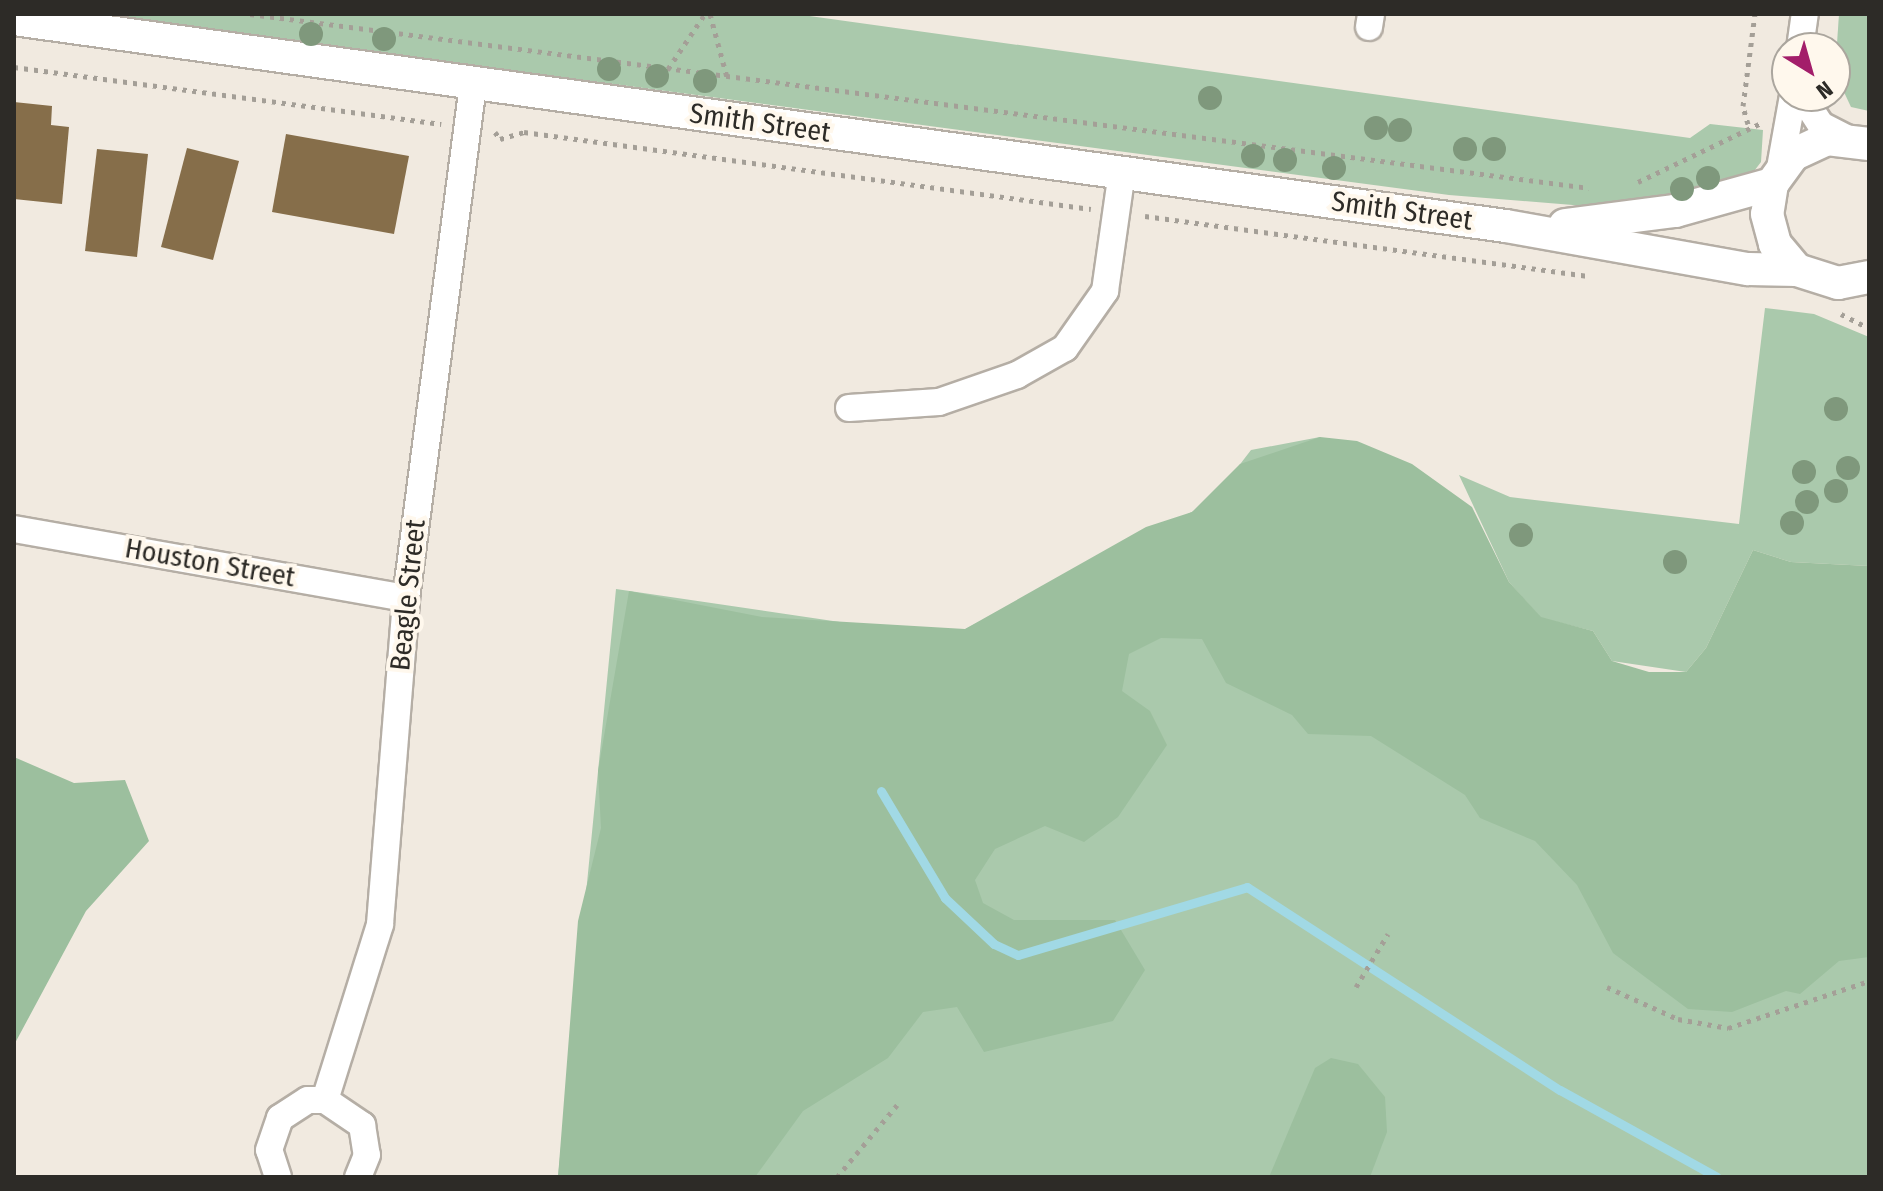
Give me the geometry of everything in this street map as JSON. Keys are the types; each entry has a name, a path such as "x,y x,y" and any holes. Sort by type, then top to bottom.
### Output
{"street":[{"name":"Smith Street","path":"14,19 1506,226 1748,269 1797,270 1869,300"},
{"name":"Beagle Street","path":"325,1100 380,924 406,598 473,85"},
{"path":"1790,112 1769,226 1797,270"},
{"path":"1812,112 1821,125 1858,141"},
{"path":"1776,176 1809,145 1858,141"},
{"path":"849,408 939,402 1017,375 1065,348 1105,291 1122,172"},
{"name":"Smith Street","path":"1506,226 1644,216 1776,176"},
{"name":"Houston Street","path":"14,529 406,598"},
{"path":"278,1177 269,1150 280,1118 308,1100 325,1100 362,1125 367,1155 358,1177"}],"path":[{"path":"250,14 1606,190"},
{"path":"668,69 707,14"},
{"path":"707,14 727,77"},
{"path":"1621,186 1663,175 1748,124 1743,106 1755,14"},
{"path":"14,67 454,126"},
{"path":"482,130 500,139 524,132 1106,211"},
{"path":"1137,215 1609,279"},
{"path":"1846,290 1869,328"},
{"path":"1357,984 1388,934"},
{"path":"1607,987 1678,1019 1728,1028 1869,981"},
{"path":"837,1177 897,1105"}],"green space":[{"path":"86,14 795,14 1690,138 1710,124 1763,130 1761,162 1745,183 1691,200 1585,206 1449,195"},
{"path":"1839,14 1869,14 1869,111 1851,107 1851,32 1838,32"},
{"path":"1765,308 1814,314 1869,337 1869,566 1791,562 1753,550 1706,648 1686,672 1612,661 1593,631 1541,618 1509,582 1459,475 1510,497 1739,524"},
{"path":"1320,437 1594,716 1869,732 1869,1177 558,1177 616,589 948,638 1211,502 1251,450"},
{"path":"1320,437 1357,441 1412,464 1472,507 1509,582 1541,617 1593,631 1612,661 1649,672 1686,672 1706,648 1753,550 1791,562 1869,566 1869,957 1839,961 1800,994 1786,991 1732,1012 1688,1009 1613,953 1577,885 1535,841 1480,818 1465,795 1371,736 1308,734 1292,715 1226,683 1202,639 1161,638 1129,654 1122,691 1150,711 1167,745 1118,817 1084,842 1045,826 995,849 975,880 983,903 1014,920 1115,920 1145,970 1113,1021 984,1052 957,1007 923,1012 888,1058 803,1111 755,1177 558,1177 578,921 601,828 598,771 629,591 762,617 965,629 1146,527 1192,512 1240,464"},
{"path":"14,757 74,783 125,780 149,841 86,911 14,1045"},
{"path":"1331,1058 1358,1064 1385,1097 1387,1132 1370,1177 1269,1177 1315,1068"}],"building":[{"path":"14,102 52,106 51,125 69,127 62,204 14,199"},
{"path":"286,134 409,156 394,234 272,212"},
{"path":"187,148 239,161 213,260 161,247"},
{"path":"97,149 148,154 137,257 85,251"}],"waterway":[{"path":"881,791 945,898 994,944 1018,955 1247,887 1560,1090 1717,1177"}]}
